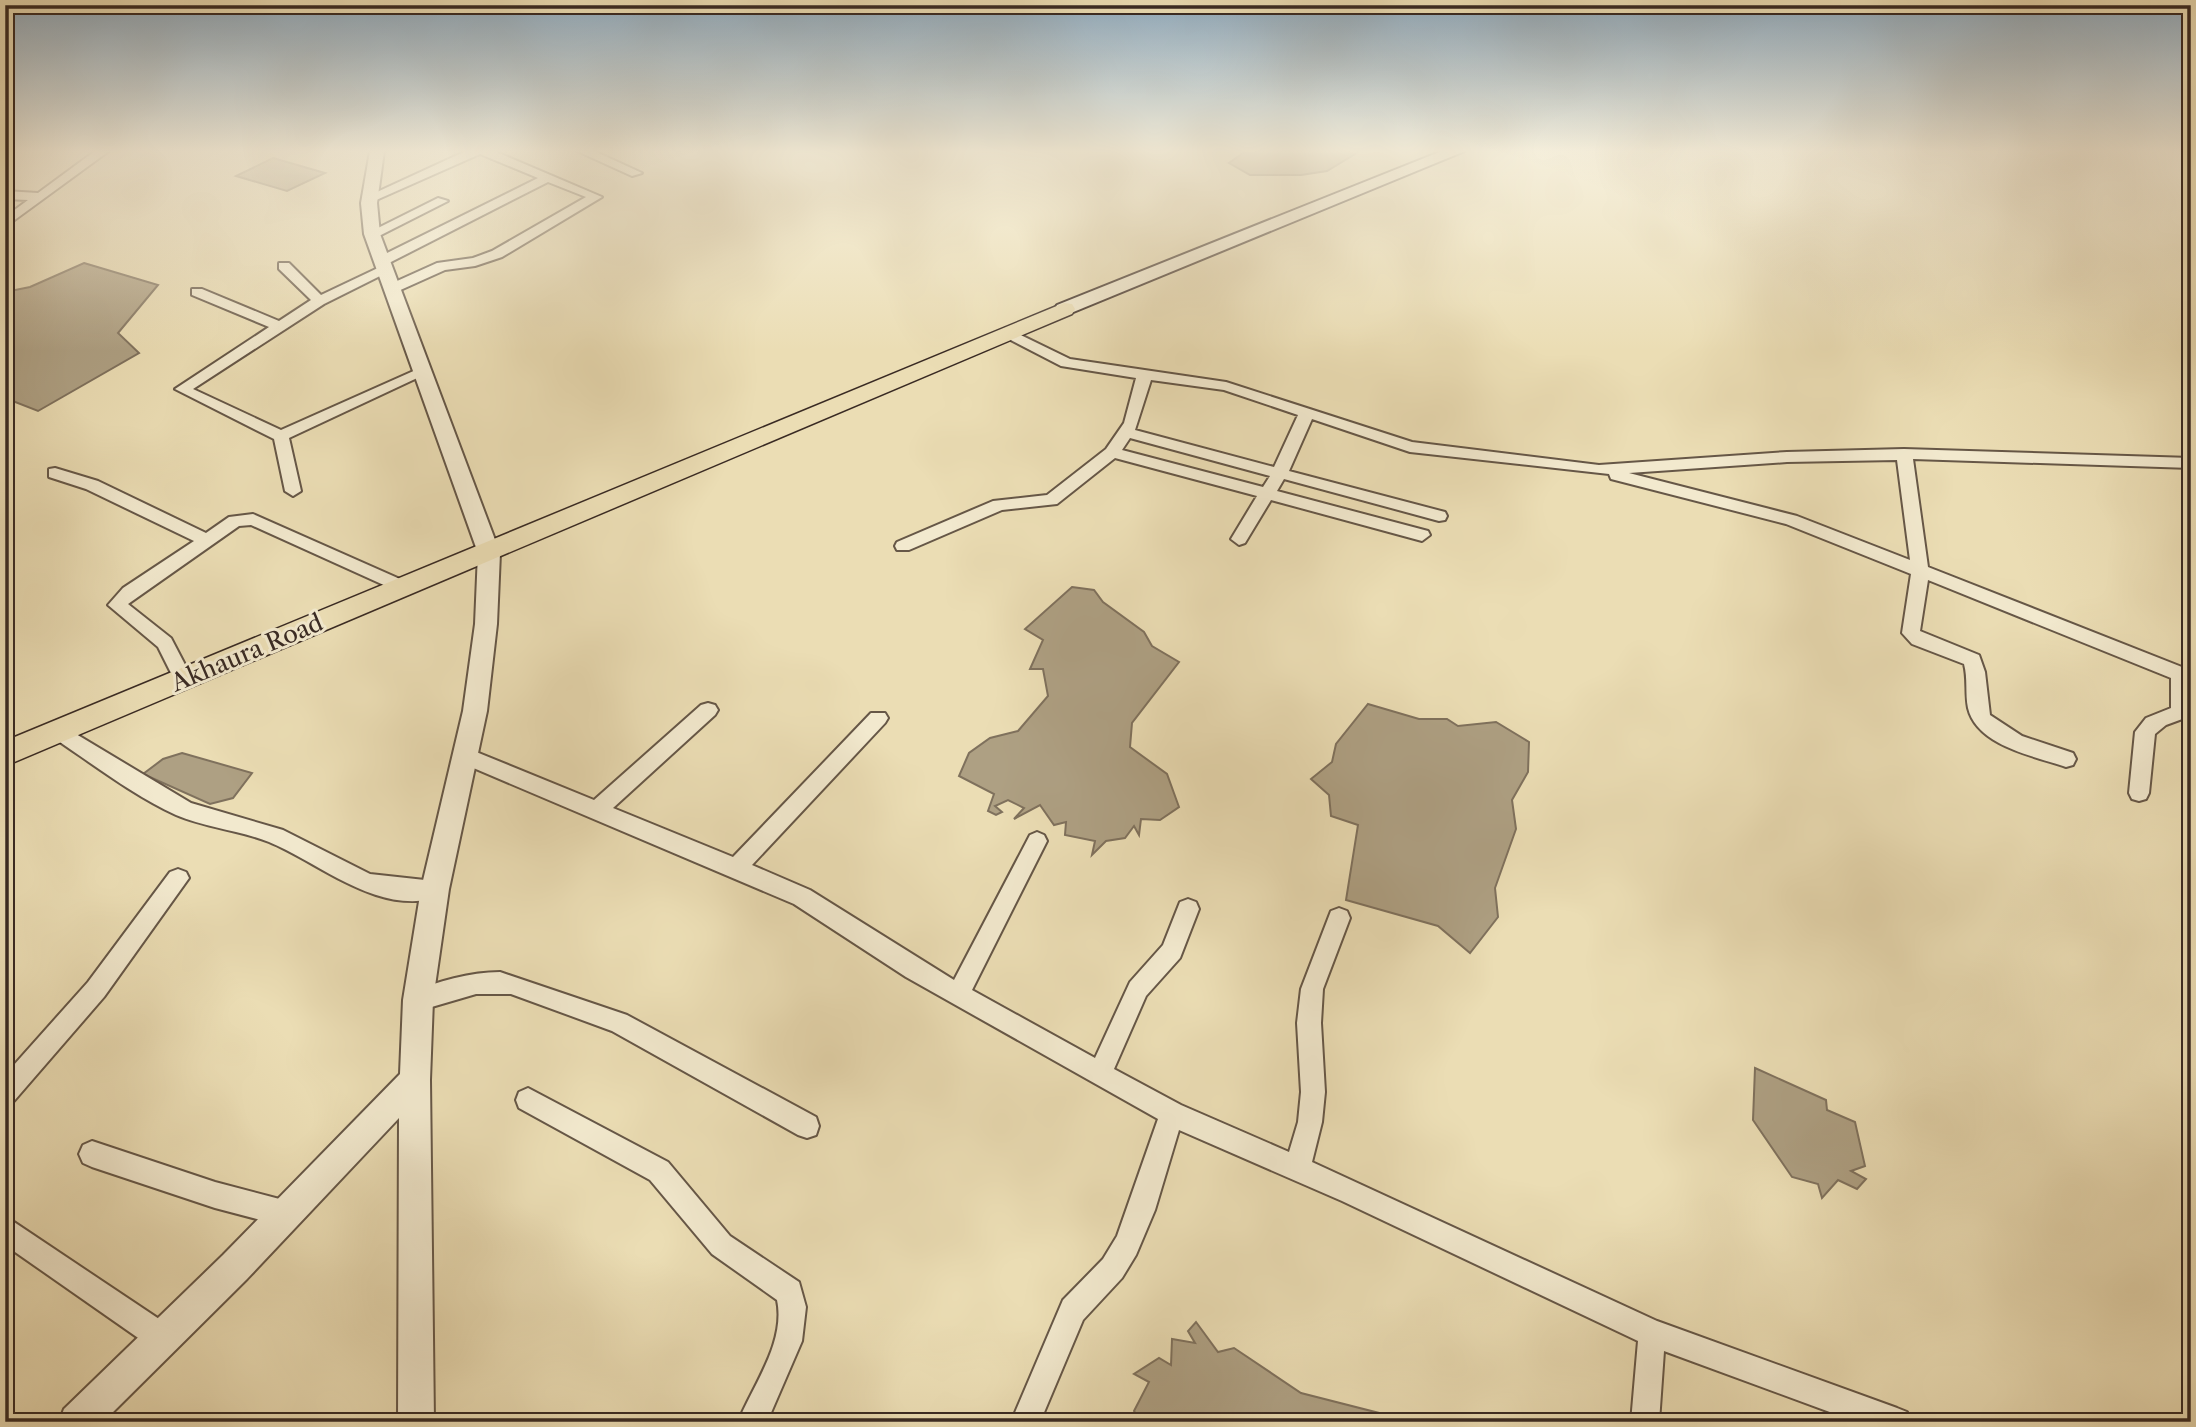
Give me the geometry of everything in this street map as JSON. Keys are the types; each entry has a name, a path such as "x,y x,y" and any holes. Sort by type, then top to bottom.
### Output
{"main road":[{"path":"1064,309 1291,218"},
{"name":"Akhaura Road","path":"5,754 61,733 1064,309"}],"street":[{"path":"369,218 372,234 391,289 489,553 486,624 475,711 435,889 418,1000 415,1080 416,1422"},
{"path":"372,234 407,218"},
{"path":"423,372 281,436 182,389 319,301 472,218"},
{"path":"391,289 442,266 475,262 497,254 560,218"},
{"path":"284,265 319,301"},
{"path":"197,292 279,326"},
{"path":"1006,332 1066,363 1226,386 1306,415 1422,449 1599,470 1791,520 1920,572 2185,680 2182,708 2177,716 2150,725 2145,733 2138,793"},
{"path":"903,546 999,505 1051,500 1112,452 1126,432 1139,405 1144,373"},
{"path":"1239,539 1280,472 1306,415"},
{"path":"1126,432 1439,516"},
{"path":"281,436 293,491"},
{"path":"1112,452 1422,535"},
{"path":"1599,470 1787,457 1904,454 2191,463"},
{"path":"1904,454 1920,572 1911,633 1918,639 1972,660 1978,712 1984,723 1995,732 2066,759"},
{"path":"55,473 92,485 205,539"},
{"path":"184,680 165,643 117,606 129,592 234,521 253,519 403,587"},
{"path":"596,811 708,710"},
{"path":"736,868 878,718"},
{"path":"61,733 153,793 185,809 277,836 370,886 403,892 435,889"},
{"path":"464,755 802,897 869,943 1172,1114 1652,1333 1897,1422"},
{"path":"958,995 1037,841"},
{"path":"5,1093 77,1014 129,948 178,878"},
{"path":"1100,1074 1138,989 1172,951 1188,909"},
{"path":"1297,1169 1310,1122 1313,1092 1309,1023 1312,989 1339,918"},
{"path":"418,1000 474,985 511,984 619,1023 807,1126"},
{"path":"77,1422 164,1339 415,1080"},
{"path":"528,1100 659,1171 721,1245 789,1292 793,1301 786,1346 752,1422"},
{"path":"1025,1422 1073,1310 1082,1297 1115,1266 1127,1245 1172,1114"},
{"path":"92,1154 215,1195 287,1214"},
{"path":"5,1229 164,1339"},
{"path":"1645,1422 1652,1333"}],"shaded area":[{"path":"84,263 158,285 118,333 139,353 38,411 5,398 5,292 30,287"},
{"path":"1072,587 1094,590 1103,602 1144,632 1152,646 1179,662 1132,723 1130,747 1167,774 1179,807 1160,820 1141,819 1139,835 1134,826 1125,838 1106,841 1092,855 1095,841 1065,835 1066,822 1054,825 1040,805 1014,819 1024,808 1008,800 995,806 1002,812 996,815 988,811 994,794 959,776 969,753 990,738 1018,731 1048,696 1043,669 1030,669 1043,640 1025,629"},
{"path":"1368,704 1419,719 1447,719 1458,726 1496,722 1529,742 1528,772 1512,800 1516,829 1495,888 1498,917 1470,953 1438,926 1346,900 1358,825 1331,816 1329,795 1311,779 1332,762 1336,744"},
{"path":"182,753 252,773 233,798 210,804 143,774 163,759"},
{"path":"1755,1068 1826,1100 1827,1110 1855,1122 1865,1166 1851,1171 1866,1179 1857,1189 1838,1180 1822,1198 1818,1184 1792,1177 1753,1120"},
{"path":"1196,1322 1218,1352 1234,1348 1301,1393 1383,1414 1390,1422 1141,1422 1134,1411 1149,1382 1134,1374 1159,1358 1171,1365 1172,1339 1195,1343 1188,1331"}]}
